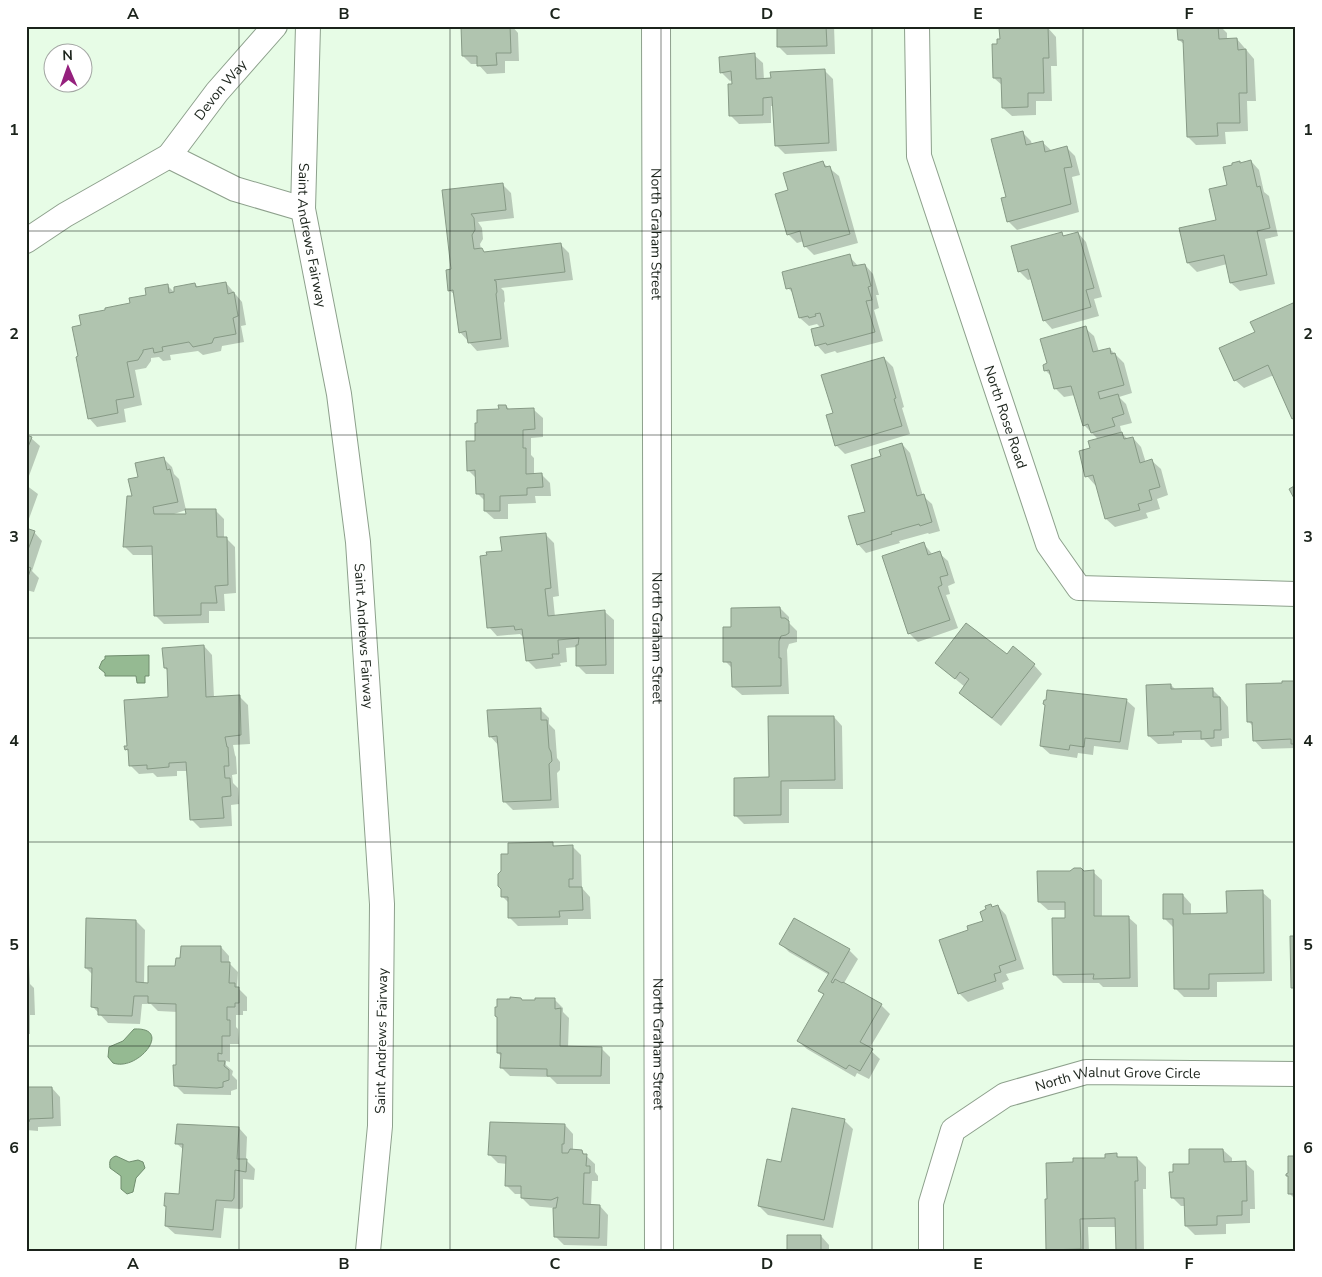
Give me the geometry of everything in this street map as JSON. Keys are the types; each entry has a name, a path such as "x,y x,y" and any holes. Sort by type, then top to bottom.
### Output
{"street":[{"name":"Devon Way","path":"26,241 65,215 169,156 217,92 275,26"},
{"name":"Saint Andrews Fairway","path":"308,26 303,209 339,394 358,542 382,904 380,1126 368,1251"},
{"name":"North Graham Street","path":"656,26 659,1251"},
{"name":"North Rose Road","path":"917,26 919,156 1048,544 1078,588 1296,594"},
{"path":"169,156 235,189 303,209"},
{"name":"North Walnut Grove Circle","path":"931,1251 931,1203 953,1130 1005,1095 1086,1072 1296,1074"}],"shaded area":[{"path":"149,655 149,676 145,676 145,683 137,683 136,676 105,676 105,673 99,668 105,656"},
{"path":"134,1029 146,1030 151,1035 152,1041 148,1049 132,1061 123,1064 113,1063 108,1057 109,1047 123,1041"},
{"path":"116,1156 129,1162 138,1160 143,1162 145,1168 136,1178 133,1192 127,1194 121,1189 121,1176 110,1168 110,1160"}],"building":[{"path":"461,26 510,26 511,53 496,53 497,65 477,66 477,56 462,56"},
{"path":"777,26 826,26 827,46 777,47"},
{"path":"1183,26 1218,26 1219,39 1237,38 1238,50 1246,49 1247,93 1239,93 1240,123 1217,123 1218,136 1187,137 1183,40 1178,40 1177,28 1184,28"},
{"path":"1048,27 1049,58 1043,58 1044,93 1028,93 1028,107 1002,108 1001,78 993,78 992,44 997,44 997,39 1000,39 999,28"},
{"path":"755,53 756,79 771,78 770,72 825,69 829,143 775,146 772,97 763,98 763,115 729,116 728,84 732,84 731,71 720,73 719,57"},
{"path":"1023,131 1026,145 1043,141 1045,152 1067,146 1072,167 1064,168 1071,204 1007,222 1001,198 1006,197 991,139"},
{"path":"1251,160 1257,187 1260,186 1270,228 1257,231 1267,275 1230,283 1224,255 1187,263 1179,228 1216,220 1209,189 1227,185 1223,167 1240,161 1240,163"},
{"path":"823,161 825,167 830,166 850,234 804,247 800,231 787,235 775,194 788,190 783,173"},
{"path":"503,183 506,210 471,214 474,218 475,230 472,235 474,249 482,248 484,252 561,243 565,272 494,280 496,281 501,339 468,343 466,331 459,333 453,290 448,291 446,270 451,269 442,190"},
{"path":"1062,232 1063,236 1078,232 1094,288 1086,290 1091,307 1043,321 1028,269 1018,272 1011,246"},
{"path":"850,254 853,266 865,264 871,286 868,287 872,300 866,301 875,332 827,345 826,343 815,346 811,329 824,326 820,313 809,318 808,316 799,318 791,288 786,289 782,272"},
{"path":"226,282 228,294 234,292 238,316 233,318 236,334 214,338 212,343 193,347 189,342 162,347 163,351 154,353 153,348 143,350 138,360 127,362 134,397 116,400 118,413 88,419 72,327 81,325 79,315 130,303 129,298 146,295 145,288 168,284 169,293 174,292 174,287 195,283 196,287"},
{"path":"1293,303 1296,309 1296,417 1292,419 1268,365 1234,381 1219,348 1255,332 1250,322"},
{"path":"1086,326 1093,352 1110,348 1111,354 1115,353 1124,385 1098,392 1100,399 1118,394 1124,414 1112,418 1115,426 1091,433 1088,424 1083,426 1071,386 1054,389 1049,370 1044,371 1043,365 1047,363 1040,339"},
{"path":"884,357 902,426 835,446 826,415 833,413 821,375"},
{"path":"498,405 506,405 507,409 534,408 535,429 523,430 523,448 526,448 526,474 542,473 543,487 527,488 527,495 500,496 500,511 484,511 484,494 476,494 475,470 467,471 466,441 475,441 477,410 499,409"},
{"path":"1122,432 1124,439 1133,437 1140,463 1152,459 1160,487 1149,490 1152,500 1138,504 1140,510 1105,519 1093,475 1085,477 1079,451 1090,448 1088,441"},
{"path":"26,435 32,437 26,452"},
{"path":"902,443 917,496 924,494 932,522 891,532 892,534 857,545 848,516 865,512 851,465 881,456 879,450"},
{"path":"164,457 167,470 170,469 178,502 153,507 154,514 186,514 185,509 216,509 217,537 227,537 228,585 215,586 217,603 201,603 201,615 154,616 152,546 123,547 127,496 132,496 128,479 138,477 135,463"},
{"path":"1296,485 1296,502 1289,489"},
{"path":"26,528 35,531 26,555"},
{"path":"546,533 551,588 545,589 548,616 605,610 606,665 576,666 576,645 578,645 579,638 558,640 559,654 552,654 553,658 526,661 522,629 515,630 514,626 487,628 480,556 487,555 486,552 502,551 500,537"},
{"path":"924,542 928,555 940,551 948,575 940,577 942,585 938,587 950,620 908,634 882,556"},
{"path":"26,566 31,568 26,583"},
{"path":"780,607 781,618 789,621 789,633 781,636 779,641 781,686 732,687 731,662 723,662 723,627 731,627 731,608"},
{"path":"966,623 1007,654 1013,646 1035,664 992,718 959,693 969,679 960,672 955,679 935,663"},
{"path":"204,645 206,697 240,695 241,735 225,737 228,747 229,766 224,766 225,778 230,778 231,796 222,797 224,818 190,820 186,762 169,763 169,767 147,769 147,765 129,766 128,749 125,750 124,746 127,746 124,700 168,697 167,668 164,668 162,648"},
{"path":"1282,681 1296,681 1296,744 1291,744 1291,739 1253,741 1252,722 1247,722 1246,684 1282,683"},
{"path":"1171,684 1171,689 1213,688 1213,697 1220,697 1221,730 1214,730 1214,738 1201,739 1201,731 1173,732 1174,735 1148,736 1146,685"},
{"path":"1047,690 1127,699 1120,742 1085,738 1084,747 1070,745 1069,750 1040,746 1045,705 1043,704 1044,700 1046,700"},
{"path":"541,708 541,720 547,720 552,761 549,764 551,800 503,802 497,736 489,737 487,710"},
{"path":"768,716 834,716 835,780 781,781 781,815 734,816 734,778 769,777"},
{"path":"553,842 553,846 573,845 573,879 569,879 569,887 582,887 583,910 559,911 560,917 508,918 508,897 501,897 501,889 498,886 498,874 501,871 501,854 508,854 508,843"},
{"path":"1074,868 1081,868 1084,871 1094,870 1094,916 1129,916 1130,978 1093,979 1094,974 1053,975 1052,918 1065,918 1065,902 1038,902 1037,871 1070,871"},
{"path":"1263,890 1264,973 1209,974 1209,989 1174,989 1173,919 1163,919 1163,894 1183,894 1183,914 1227,913 1226,891"},
{"path":"991,904 992,907 998,905 1016,960 999,966 1001,972 994,974 996,981 958,994 939,940 968,930 967,926 983,921 980,912 986,909 985,906"},
{"path":"86,918 136,920 136,982 148,983 148,966 175,966 176,958 180,958 181,946 221,946 221,962 230,962 229,983 235,983 235,987 239,987 239,1003 235,1003 235,1007 227,1007 227,1020 230,1020 230,1036 222,1036 222,1054 218,1053 218,1061 225,1061 224,1066 229,1070 229,1080 223,1082 223,1087 174,1086 173,1065 176,1065 176,1004 148,1003 148,996 134,996 132,1016 98,1015 98,1008 91,1007 92,968 85,968"},
{"path":"794,918 850,949 831,982 833,983 835,979 843,982 882,1004 860,1042 873,1049 860,1071 849,1065 846,1069 797,1041 824,994 818,991 829,973 779,944"},
{"path":"1290,936 1296,936 1296,988 1291,988"},
{"path":"510,997 521,998 522,1000 555,998 555,1009 561,1008 560,1046 602,1047 601,1076 547,1076 547,1069 500,1068 501,1053 497,1053 497,1017 495,1016 495,1007 497,1007 497,999 510,999"},
{"path":"26,1087 52,1087 53,1118 30,1119 29,1122 26,1122"},
{"path":"792,1108 845,1119 824,1220 758,1206 767,1159 781,1162"},
{"path":"490,1122 565,1124 562,1153 568,1153 570,1149 582,1150 583,1154 587,1154 586,1166 590,1166 590,1173 584,1173 583,1204 600,1205 599,1238 554,1237 553,1208 556,1208 558,1197 551,1200 521,1198 521,1186 505,1186 506,1156 488,1155"},
{"path":"177,1124 239,1127 237,1159 247,1159 246,1172 235,1170 234,1198 232,1201 216,1200 213,1230 165,1226 165,1193 179,1194 183,1144 175,1144"},
{"path":"1189,1149 1223,1149 1224,1162 1246,1161 1247,1201 1242,1201 1242,1215 1217,1216 1217,1225 1185,1226 1184,1198 1171,1198 1169,1172 1173,1172 1173,1164 1189,1164"},
{"path":"1117,1153 1117,1157 1137,1157 1138,1181 1135,1181 1136,1251 1116,1251 1115,1218 1080,1219 1081,1249 1046,1250 1046,1163 1073,1162 1073,1158 1105,1158 1105,1154"},
{"path":"1288,1156 1296,1156 1296,1194 1288,1194 1288,1176 1286,1174 1288,1173"},
{"path":"787,1235 821,1235 821,1251 780,1251 787,1250"}]}
